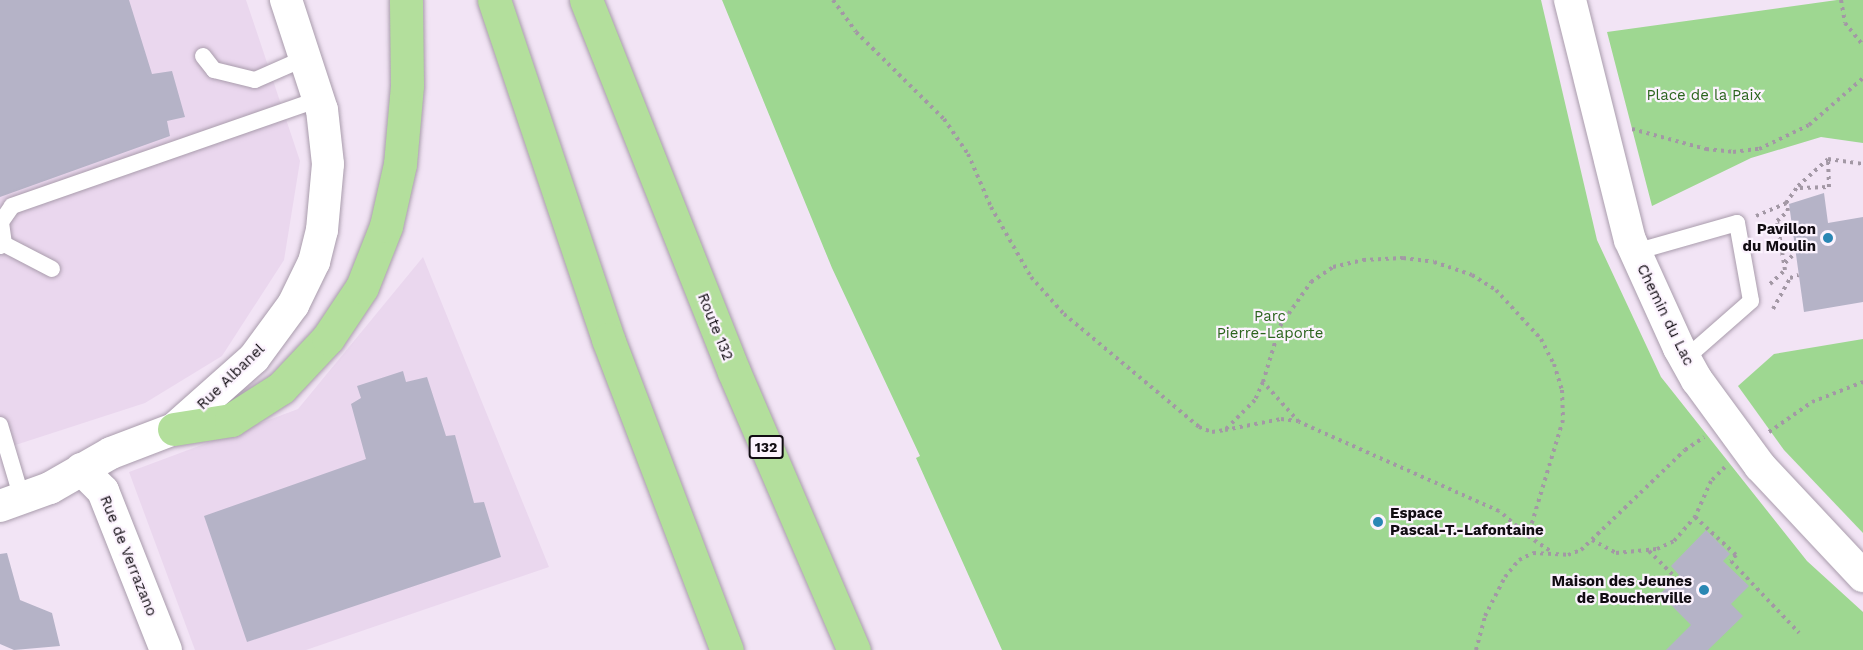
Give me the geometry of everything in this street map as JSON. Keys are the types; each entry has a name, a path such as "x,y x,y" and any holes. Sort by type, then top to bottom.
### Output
{"highway":[{"path":"174,429 231,420 281,388 328,338 362,287 387,226 400,164 407,85 406,0"},
{"path":"494,0 608,339 727,650"},
{"name":"Route 132","path":"586,0 720,340 855,650"}],"street":[{"name":"Rue Albanel","path":"11,502 50,488 111,453 174,429 254,358 282,322 308,275 322,230 328,186 327,144 319,99 286,0"},
{"name":"Chemin du Lac","path":"1570,0 1615,190 1635,252 1686,359 1727,422 1770,478 1863,576"},
{"name":"Rue de Verrazano","path":"81,469 103,491 166,650"}],"lane":[{"path":"203,56 214,70 255,80 305,58"},
{"path":"52,269 2,245 1,222 12,207 319,99"},
{"path":"1635,252 1737,224 1751,301 1686,359"},
{"path":"0,425 11,502"}],"path":[{"path":"833,0 856,32 944,119 968,154 991,207 1031,277 1064,314 1199,427 1212,432 1281,419 1299,422 1499,511 1528,536 1553,552"},
{"path":"1841,0 1845,23 1863,45"},
{"path":"1624,126 1706,149 1733,152 1759,149 1809,125 1863,78"},
{"path":"1828,159 1863,164"},
{"path":"1737,224 1786,203 1828,159"},
{"path":"1800,188 1829,188 1828,159"},
{"path":"1786,203 1788,211 1777,221 1785,270 1751,301 1771,313 1790,278 1799,275"},
{"path":"1784,263 1795,254"},
{"path":"1225,430 1255,400 1263,382 1270,352 1297,298 1333,267 1363,260 1403,258 1434,261 1472,275 1496,291 1535,332 1554,364 1562,390 1563,420 1528,536"},
{"path":"1263,382 1299,422"},
{"path":"1765,434 1812,402 1863,382"},
{"path":"1476,650 1485,616 1505,577 1519,560 1533,553 1553,552 1568,555 1593,540 1685,450 1727,422"},
{"path":"1593,540 1616,553 1648,551 1674,541 1695,517 1711,481 1727,464"},
{"path":"1695,517 1736,555 1730,564 1799,633"},
{"path":"1648,551 1676,578"}],"shaded area":[{"path":"0,0 246,0 300,161 284,260 222,356 145,403 0,450"},
{"path":"423,257 549,567 306,650 195,650 129,472 298,409"}],"green space":[{"name":"Parc Pierre-Laporte","path":"722,0 1541,0 1597,240 1661,377 1807,561 1863,612 1863,650 1002,650 916,458 920,456 832,268"},
{"name":"Place de la Paix","path":"1837,0 1863,0 1863,143 1821,137 1751,158 1652,206 1607,32"},
{"path":"1863,339 1863,533 1784,450 1738,386 1774,354"}],"building":[{"path":"0,0 129,0 152,74 172,71 185,117 167,121 170,136 0,197"},
{"name":"Pavillon du Moulin","path":"1824,193 1828,223 1863,217 1863,302 1804,312 1789,204"},
{"path":"403,371 406,382 427,377 446,436 455,435 474,503 484,502 501,557 247,642 204,516 366,459 351,404 361,398 357,386"},
{"name":"Maison des Jeunes de Boucherville","path":"1706,530 1730,554 1723,561 1749,586 1731,604 1743,616 1708,650 1666,650 1691,625 1660,594 1679,575 1671,566"},
{"path":"7,553 20,600 52,613 60,646 14,650 0,644 0,554"}],"place":[{"name":"Pavillon du Moulin","path":"1828,238"},
{"name":"Espace Pascal-T.-Lafontaine","path":"1378,522"},
{"name":"Maison des Jeunes de Boucherville","path":"1704,590"}]}
